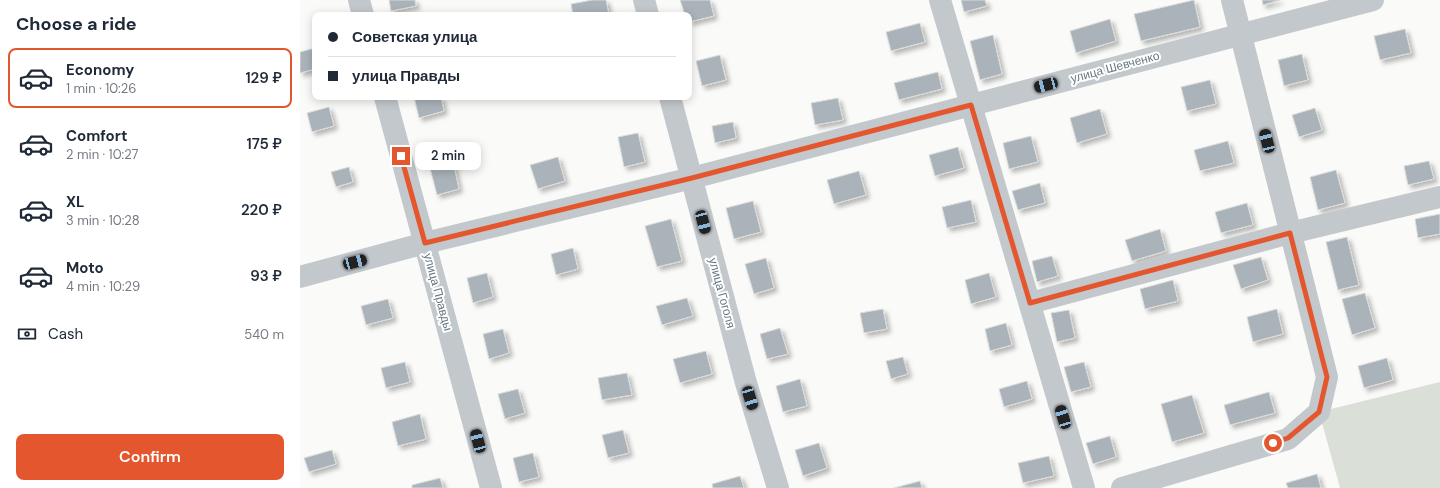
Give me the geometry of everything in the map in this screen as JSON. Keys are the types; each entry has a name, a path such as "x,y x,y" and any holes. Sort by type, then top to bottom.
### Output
{"street":[{"path":"359,0 362,12"},
{"path":"644,0 647,12"},
{"path":"940,0 1084,488"},
{"path":"1122,488 1288,438 1319,412 1327,377 1232,0"},
{"name":"улица Шевченко","path":"300,278 425,243 692,178 1240,33 1373,0"},
{"name":"улица Правды","path":"386,100 491,488"},
{"name":"улица Гоголя","path":"671,100 746,383 778,488"},
{"path":"1030,303 1290,233 1440,197"}],"shaded area":[{"path":"1440,382 1440,488 1340,488 1319,412"}],"building":[{"path":"389,0 415,0 416,6 391,11"},
{"path":"592,0 606,0 608,12 572,12 571,4"},
{"path":"680,0 710,0 714,16 692,21 692,12 684,12"},
{"path":"961,0 985,0 987,6 964,12"},
{"path":"1194,0 1200,27 1141,41 1134,14"},
{"path":"1262,0 1280,0 1263,5"},
{"path":"1110,19 1116,41 1076,53 1070,31"},
{"path":"920,23 925,42 891,51 886,32"},
{"path":"1405,29 1411,53 1380,60 1374,36"},
{"path":"993,35 1002,74 980,80 970,41"},
{"path":"312,49 312,70 300,73 300,52"},
{"path":"1302,54 1308,80 1284,86 1278,60"},
{"path":"720,55 726,80 702,86 696,61"},
{"path":"938,72 942,89 899,100 894,83"},
{"path":"1210,80 1216,104 1187,111 1181,87"},
{"path":"838,98 843,120 815,125 811,103"},
{"path":"415,100 442,100 444,111 419,118"},
{"path":"329,107 334,126 312,132 307,113"},
{"path":"1315,108 1322,130 1299,137 1292,115"},
{"path":"1100,109 1107,134 1077,143 1070,118"},
{"path":"733,122 736,138 715,143 712,126"},
{"path":"638,133 645,162 624,167 618,137"},
{"path":"1031,136 1038,162 1009,169 1003,143"},
{"path":"1228,141 1234,163 1200,171 1194,150"},
{"path":"958,147 964,168 935,176 929,155"},
{"path":"558,157 565,181 538,189 530,165"},
{"path":"1429,161 1434,179 1408,185 1404,166"},
{"path":"453,162 459,189 437,195 430,168"},
{"path":"349,167 353,182 336,187 331,172"},
{"path":"1336,170 1345,203 1318,210 1310,177"},
{"path":"859,171 866,195 834,204 827,180"},
{"path":"1040,183 1045,203 1018,210 1012,191"},
{"path":"971,200 976,222 947,228 942,207"},
{"path":"753,201 761,232 734,239 726,208"},
{"path":"1247,203 1253,225 1221,233 1215,212"},
{"path":"1440,214 1440,234 1418,238 1415,219"},
{"path":"671,219 682,261 657,267 645,226"},
{"path":"1160,229 1166,251 1132,261 1125,240"},
{"path":"1347,237 1359,285 1338,290 1326,242"},
{"path":"573,248 578,269 556,275 551,254"},
{"path":"1052,256 1058,276 1037,282 1032,261"},
{"path":"1261,257 1268,280 1241,289 1233,265"},
{"path":"766,258 774,288 754,294 745,264"},
{"path":"487,273 493,297 473,303 467,278"},
{"path":"989,273 996,297 971,304 965,280"},
{"path":"1173,280 1178,301 1145,309 1140,289"},
{"path":"1365,293 1375,328 1352,335 1342,299"},
{"path":"687,298 693,316 662,325 656,306"},
{"path":"388,299 393,318 366,325 361,306"},
{"path":"883,309 887,329 864,333 860,313"},
{"path":"1277,309 1283,334 1253,342 1247,317"},
{"path":"1069,310 1075,338 1057,342 1051,313"},
{"path":"1006,323 1012,345 990,351 985,329"},
{"path":"780,328 788,354 767,359 760,334"},
{"path":"503,329 509,353 489,359 483,334"},
{"path":"706,351 712,374 680,383 673,359"},
{"path":"903,357 908,374 891,379 886,361"},
{"path":"1387,358 1393,380 1364,388 1358,366"},
{"path":"405,362 410,382 386,388 381,368"},
{"path":"1084,362 1091,387 1071,392 1064,367"},
{"path":"627,373 632,395 602,400 598,378"},
{"path":"800,379 807,406 783,412 776,386"},
{"path":"1027,381 1032,399 1004,407 999,389"},
{"path":"518,389 525,413 505,419 498,394"},
{"path":"1269,392 1275,413 1230,425 1224,405"},
{"path":"1192,395 1204,433 1172,442 1161,404"},
{"path":"420,414 426,439 398,446 392,422"},
{"path":"623,430 629,453 608,458 602,435"},
{"path":"1110,436 1116,457 1093,464 1086,443"},
{"path":"819,443 827,468 803,476 795,450"},
{"path":"332,450 336,464 309,472 304,458"},
{"path":"533,453 539,477 519,482 513,458"},
{"path":"1049,456 1054,476 1023,483 1018,463"},
{"path":"1317,474 1321,488 1288,488 1286,483"},
{"path":"740,476 744,488 713,488 712,484"},
{"path":"440,478 443,488 412,488 412,485"},
{"path":"920,481 922,488 894,488"}],"route":[{"path":"401,156 425,243 692,178 971,105 1030,303 1290,233 1327,377 1319,412 1288,438 1273,443"}]}
